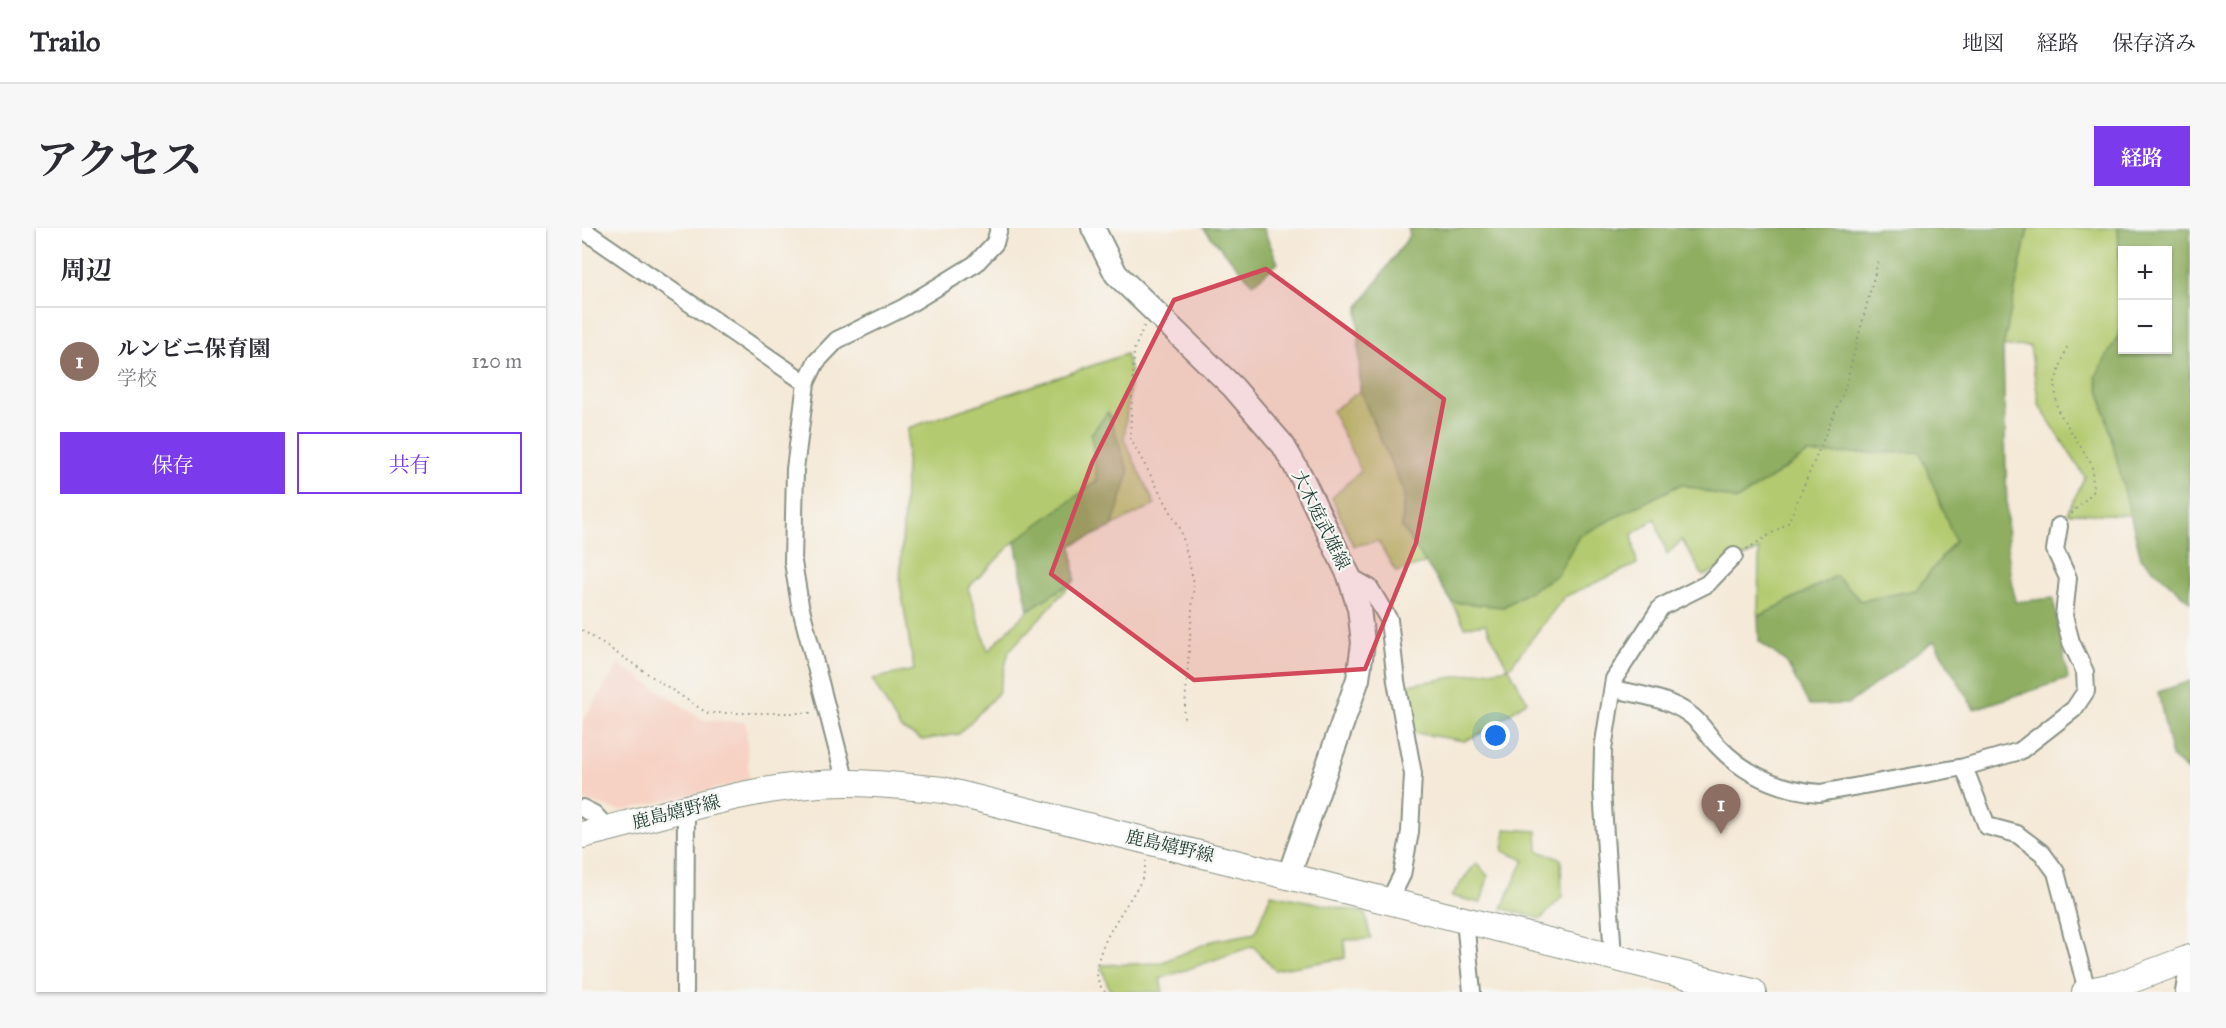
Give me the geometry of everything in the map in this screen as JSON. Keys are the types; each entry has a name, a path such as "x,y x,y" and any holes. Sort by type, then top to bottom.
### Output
{"main road":[{"name":"大木庭武雄線","path":"1094,228 1116,274 1233,387 1283,446 1349,576 1359,608 1363,643 1358,679 1288,875"},
{"name":"鹿島嬉野線","path":"582,835 732,798 846,783 943,790 1753,992"},
{"path":"2086,992 2118,985 2190,958"},
{"path":"2187,992 2190,974"}],"street":[{"path":"846,783 830,713 800,605 793,562 795,469 806,383 816,362 837,340 903,308 975,264 995,243 999,228"},
{"path":"582,229 806,383"},
{"path":"1614,689 1665,700 1690,714 1718,747 1750,774 1799,791 1820,793 1964,767 2020,751 2074,709 2086,691 2085,672 2071,642 2064,616 2068,578 2055,550 2059,526"},
{"path":"1613,957 1602,790 1603,749 1614,679 1661,607 1707,584 1734,556"},
{"path":"1349,576 1370,588 1389,620 1395,681 1413,774 1406,854 1402,875 1390,900"},
{"path":"1964,767 1987,826 2017,834 2042,853 2056,872 2086,992"},
{"path":"582,808 594,814 608,829"},
{"path":"685,992 686,810"},
{"path":"1465,920 1472,992"}],"path":[{"path":"1734,556 1788,523 1844,391 1879,258"},
{"path":"1150,309 1134,350 1130,438 1181,530 1194,583 1184,719"},
{"path":"2059,526 2093,492 2092,465 2057,409 2055,382 2067,347"},
{"path":"582,630 707,713 830,713"},
{"path":"1106,992 1098,977 1103,942 1143,877 1149,840"}],"highlighted area":[{"path":"1266,269 1444,399 1416,543 1365,669 1194,680 1051,574 1092,463 1174,300"}],"shaded area":[{"path":"619,664 703,720 746,722 749,781 621,811 582,800 582,722"}],"green space":[{"path":"1203,228 1263,228 1278,263 1253,284"},
{"path":"1408,228 2028,228 2003,347 2008,553 2015,602 2053,598 2068,679 1974,709 1934,641 1848,704 1809,705 1787,663 1759,641 1758,617 1836,576 1861,601 1916,590 1955,541 1920,452 1807,454 1737,500 1681,484 1579,536 1557,575 1503,607 1452,602 1402,527 1404,493 1360,391 1358,308 1410,235"},
{"path":"2028,228 2118,228 2118,336 2096,376 2131,515 2067,513 2085,477 2039,405 2030,346 2003,347"},
{"path":"2118,228 2190,228 2190,602 2141,558 2096,376 2118,336 2118,354 2172,354 2172,246 2119,246"},
{"path":"1126,354 1131,373 1124,439 1155,505 1072,545 1015,541 968,588 988,651 1028,610 1075,580 1009,651 998,693 959,734 922,740 900,728 872,679 914,670 900,583 908,428"},
{"path":"1360,391 1404,493 1402,527 1426,563 1396,572 1378,541 1354,546 1332,498 1361,471 1332,411"},
{"path":"1108,412 1129,473 1112,527 1072,545 1075,580 1028,610 1015,541 1097,481 1091,434"},
{"path":"1921,452 1955,541 1916,590 1860,601 1836,576 1758,617 1759,550 1703,576 1682,540 1667,554 1655,519 1632,534 1637,564 1564,597 1509,668 1527,701 1484,732 1464,741 1410,732 1400,686 1508,668 1485,624 1465,627 1452,602 1503,607 1557,575 1579,536 1681,484 1737,500 1807,454"},
{"path":"2190,681 2190,773 2172,758 2158,692"},
{"path":"1505,829 1537,831 1538,851 1561,859 1562,897 1541,919 1502,908 1524,860 1503,851"},
{"path":"1476,863 1488,876 1481,903 1451,896"},
{"path":"1271,894 1365,913 1371,939 1345,940 1345,958 1275,970 1253,946 1160,979 1163,992 1114,992 1109,989 1101,965 1160,963 1212,941 1255,933"}],"place":[{"name":"ルンビニ保育園","path":"1721,834"}]}
